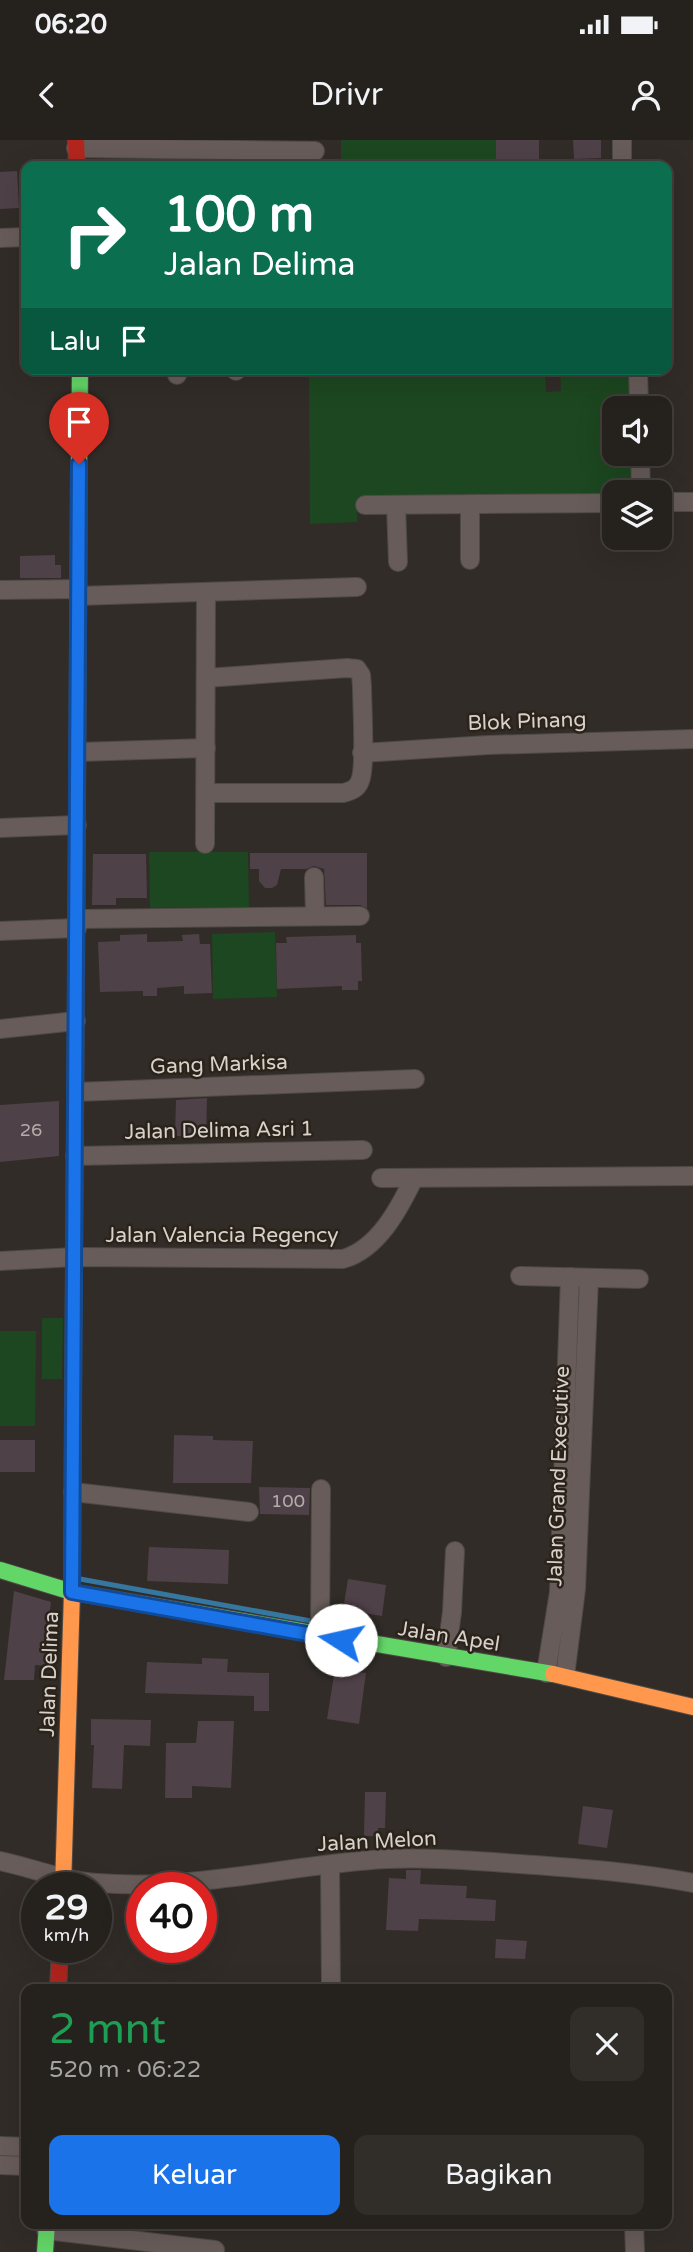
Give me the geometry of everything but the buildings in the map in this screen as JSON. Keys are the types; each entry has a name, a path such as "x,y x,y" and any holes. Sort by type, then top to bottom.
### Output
{"street":[{"path":"622,140 622,161"},
{"path":"76,151 174,158 235,158 315,151"},
{"path":"0,238 21,237"},
{"name":"Jalan Delima","path":"63,1872 73,1565 80,375"},
{"path":"638,375 639,396"},
{"path":"672,502 693,502"},
{"path":"365,505 602,503"},
{"path":"470,504 470,560"},
{"path":"396,505 398,562"},
{"path":"0,590 78,593 206,592 357,587"},
{"path":"205,844 206,592"},
{"path":"206,678 347,668 357,669 362,680 362,778 356,787 348,792 206,793"},
{"name":"Blok Pinang","path":"362,752 488,745 693,740"},
{"path":"78,752 206,748"},
{"path":"0,828 77,825"},
{"path":"314,877 315,916"},
{"path":"0,931 77,923 360,916"},
{"path":"0,1029 76,1021"},
{"name":"Gang Markisa","path":"76,1093 415,1079"},
{"name":"Jalan Delima Asri 1","path":"75,1156 363,1150"},
{"path":"381,1178 693,1176"},
{"name":"Jalan Valencia Regency","path":"0,1261 75,1257 347,1259 382,1231 402,1203 414,1178"},
{"path":"520,1276 639,1279"},
{"name":"Jalan Grand Executive","path":"570,1277 573,1441"},
{"name":"Jalan Grand Executive","path":"546,1673 562,1640 576,1589 572,1464 589,1278"},
{"path":"320,1636 321,1489"},
{"path":"73,1492 249,1512"},
{"path":"447,1648 455,1551"},
{"name":"Jalan Apel","path":"0,1570 72,1589 320,1636 447,1648 546,1673 603,1683 693,1707"},
{"name":"Jalan Grand Executive","path":"562,1640 565,1676"},
{"name":"Jalan Melon","path":"112,1883 251,1875 388,1859 436,1859 602,1870 693,1882"},
{"name":"Jalan Melon","path":"0,1861 32,1872"},
{"path":"330,1865 331,1984"},
{"path":"58,1984 59,1963"},
{"path":"0,2146 21,2147"},
{"path":"0,2165 21,2166"},
{"path":"45,2252 46,2229"},
{"path":"61,2229 215,2250"},
{"path":"634,2229 635,2252"}],"green space":[{"path":"341,140 510,140 511,161 341,161"},
{"path":"545,375 546,392 561,391 560,375 634,375 635,396 602,396 602,466 636,466 637,480 602,480 602,498 357,499 357,522 310,524 309,377"},
{"path":"149,852 248,852 249,907 150,908"},
{"path":"275,932 277,997 213,999 212,934"},
{"path":"42,1318 63,1318 62,1379 42,1379"},
{"path":"0,1331 36,1331 35,1426 0,1426"}],"waterway":[{"path":"80,1579 311,1621"}],"traffic: fast":[{"path":"79,468 80,375"},
{"path":"0,1570 72,1592 553,1674"},
{"path":"45,2252 47,2229"}],"traffic: slow":[{"path":"76,987 79,468"},
{"path":"63,1872 72,1592 73,1396"},
{"path":"553,1674 693,1707"}],"traffic: jam":[{"path":"76,140 77,161"},
{"path":"73,1396 76,987"},
{"path":"58,1984 59,1963"}],"route":[{"path":"79,464 72,1592 341,1640"}]}
